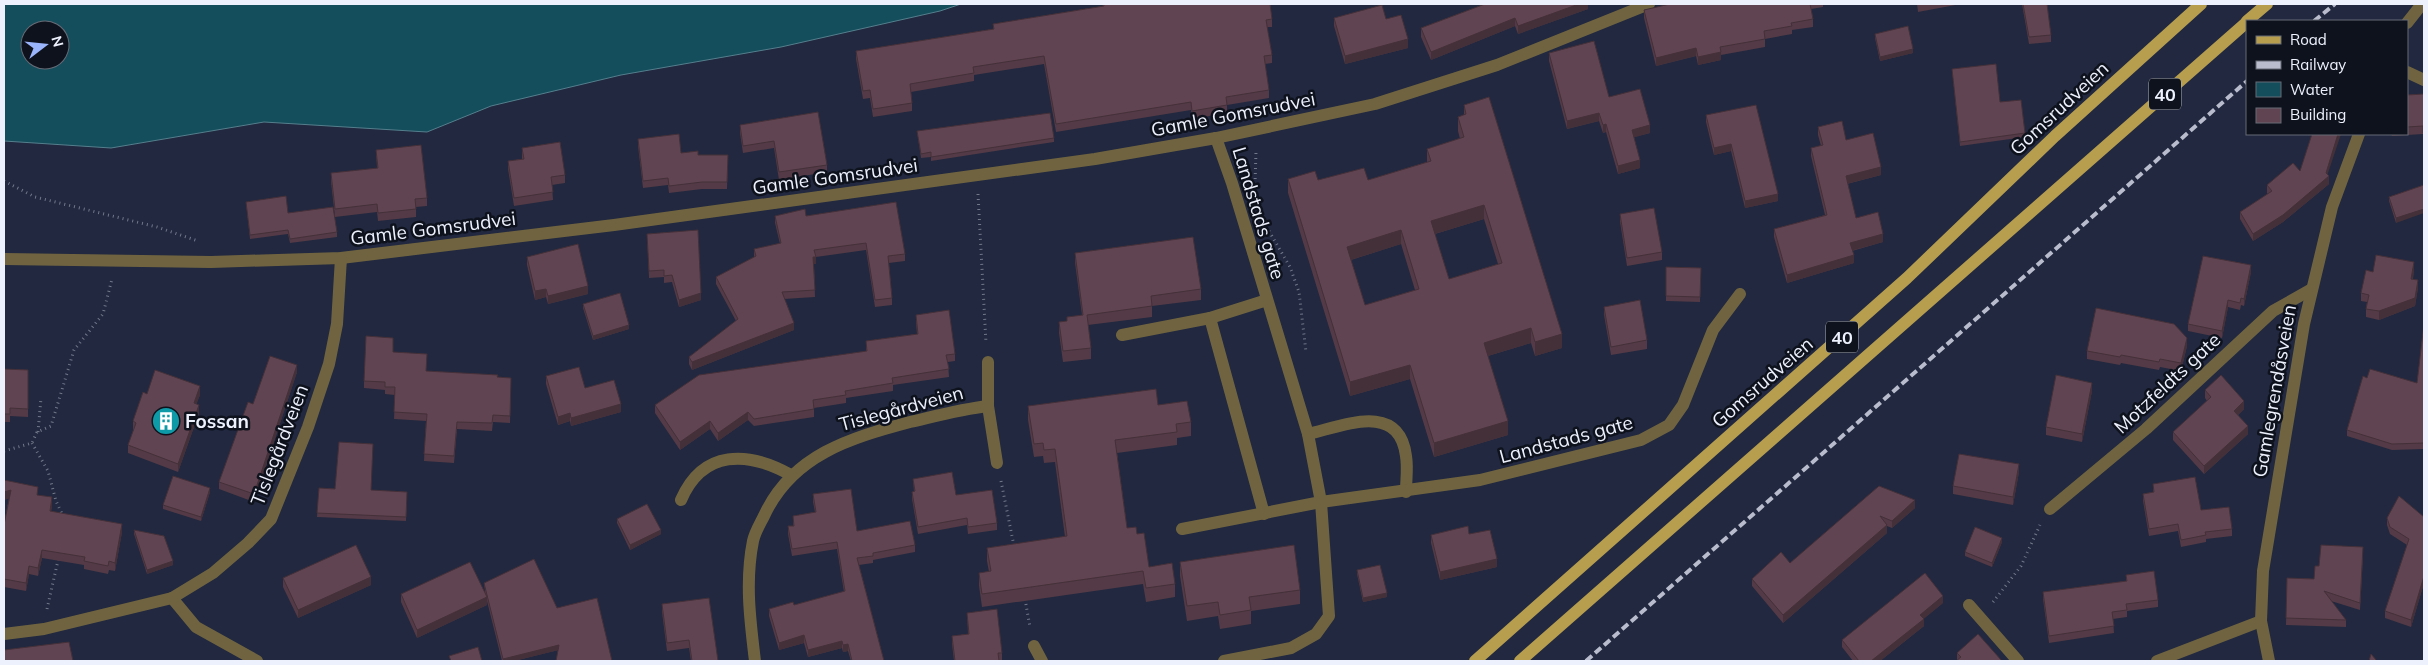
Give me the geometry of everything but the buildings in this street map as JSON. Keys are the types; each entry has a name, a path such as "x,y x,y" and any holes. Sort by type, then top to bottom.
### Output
{"main road":[{"name":"Gomsrudveien","path":"1475,661 1907,278 2055,136 2201,4"},
{"name":"40","path":"2249,20 2267,4"},
{"name":"40","path":"1520,661 2246,23"}],"street":[{"name":"Gamle Gomsrudvei","path":"4,260 211,262 342,258 406,252 977,176 1216,138 1375,104 1498,65 1649,4"},
{"path":"2408,22 2422,4"},
{"path":"2408,72 2424,80"},
{"name":"Gamlegrendåsveien","path":"2269,661 2261,621 2263,571 2304,324 2332,207 2359,135"},
{"name":"Landstads gate","path":"1216,138 1308,434 1321,502 1329,616 1316,634 1290,648 1224,661"},
{"name":"Tislegårdveien","path":"4,634 49,628 172,598 213,573 248,543 271,519 308,427 329,364 337,324 342,258"},
{"name":"Motzfeldts gate","path":"2050,509 2146,429 2273,311 2312,289"},
{"name":"Landstads gate","path":"1321,502 1406,492 1480,480 1641,440 1669,425 1689,393 1713,330 1740,294"},
{"path":"1122,335 1210,318 1267,300"},
{"path":"1210,318 1264,514"},
{"name":"Tislegårdveien","path":"988,362 988,406 997,464"},
{"name":"Tislegårdveien","path":"755,661 747,590 753,539 770,503 791,475 827,449 866,434 964,409 988,406"},
{"path":"1308,434 1369,420 1388,424 1399,436 1406,456 1406,492"},
{"path":"681,500 687,486 710,463 748,458 774,465 791,475"},
{"path":"1182,529 1321,502"},
{"path":"172,598 196,627 235,656 257,661"},
{"path":"1969,605 2018,661"},
{"path":"2157,661 2261,621"},
{"path":"1034,646 1042,661"}],"path":[{"path":"1257,193 1254,166 1258,130"},
{"path":"977,176 988,362"},
{"path":"4,181 35,197 157,227 197,240 208,253 211,262"},
{"path":"1266,224 1290,267 1299,292 1307,356"},
{"path":"38,432 51,426 74,350 103,314 117,262"},
{"path":"4,451 32,443 38,432 41,398"},
{"path":"32,443 48,471 64,524"},
{"path":"997,464 1014,550"},
{"path":"1980,618 2021,566 2034,534 2050,509"},
{"path":"49,628 47,610 61,548"},
{"path":"1024,598 1034,646"}],"water":[{"path":"4,4 961,4 940,11 781,47 621,75 491,106 427,132 264,122 111,148 4,141"}],"railway":[{"path":"2315,20 2335,4"},
{"path":"1586,661 2246,82"}],"place":[{"name":"Fossan","path":"166,421"}]}
